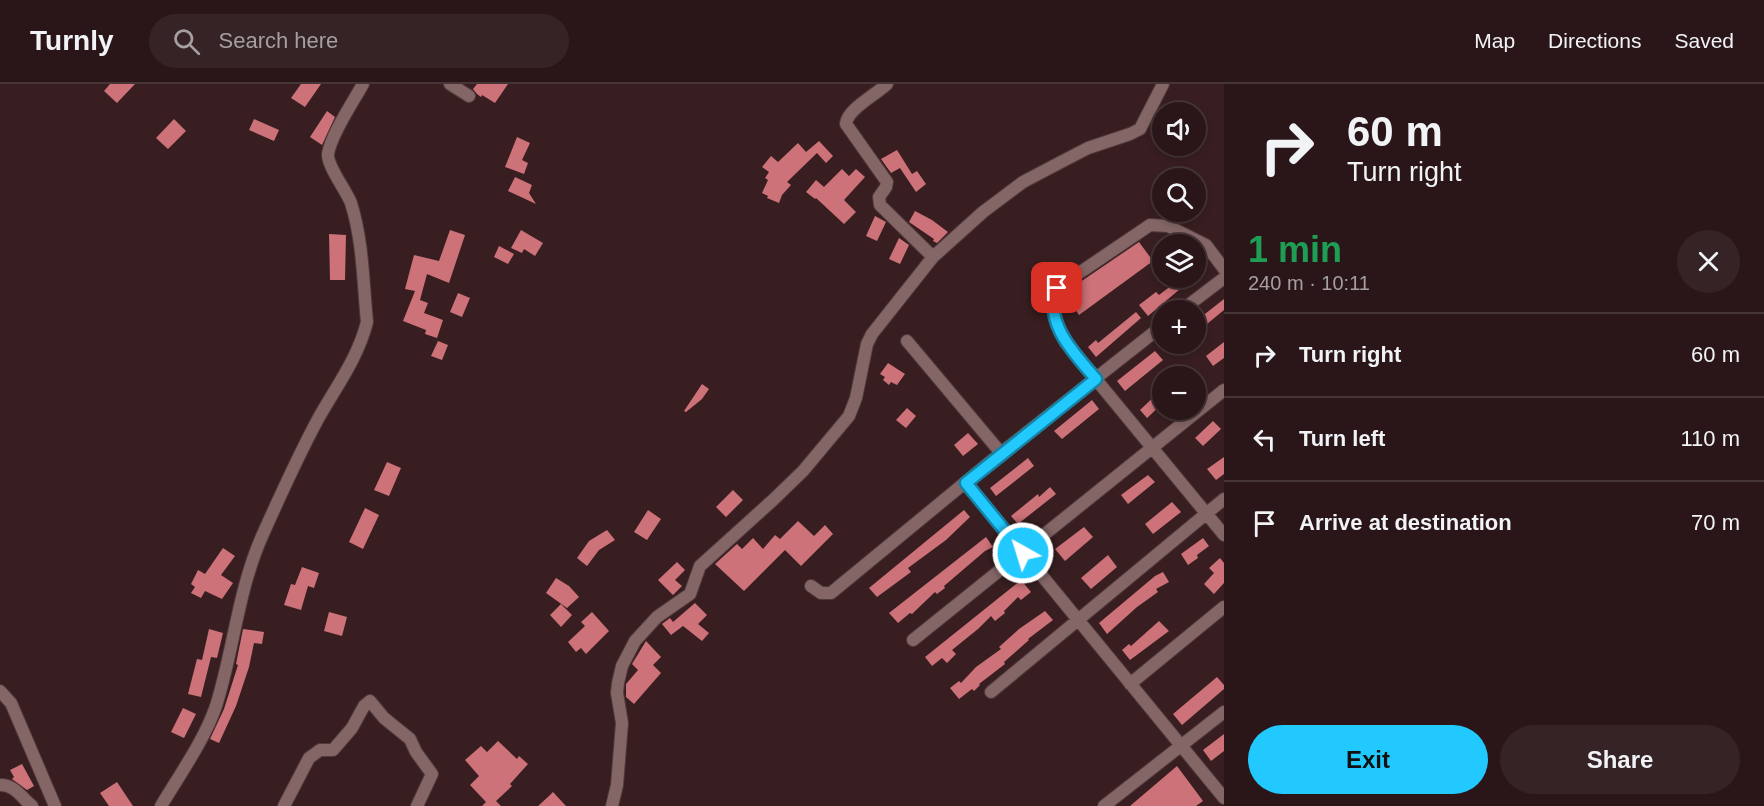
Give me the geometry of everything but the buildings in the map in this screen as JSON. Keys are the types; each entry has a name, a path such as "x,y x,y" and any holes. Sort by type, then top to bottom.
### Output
{"street":[{"path":"161,806 198,744 215,709 226,672 239,605 262,535 317,421 357,354 367,322 356,223 350,201 342,183 332,169 328,154 363,84"},
{"path":"450,84 469,96"},
{"path":"887,84 848,116 846,124 887,182 879,197 880,205 933,257"},
{"path":"612,806 617,785 622,734 618,683 622,666 635,641 657,617 690,594 700,566 803,471 849,416 856,398 867,344 872,334 933,257 983,212 1023,182 1088,148 1140,129 1163,84"},
{"path":"1224,269 1206,245 1168,226 1150,225 1057,288 1052,304 1058,327 1066,343 1224,535"},
{"path":"1195,300 1224,278"},
{"path":"812,586 821,593 831,593 1001,453 1152,334"},
{"path":"907,341 1001,453"},
{"path":"913,640 1224,390"},
{"path":"966,483 1224,798 1214,806"},
{"path":"992,692 1224,499"},
{"path":"1130,684 1224,607"},
{"path":"0,691 12,703 55,806"},
{"path":"284,806 309,758 320,750 333,750 352,728 369,701 384,718 410,739 416,752 432,774 417,806"},
{"path":"1104,806 1224,712"},
{"path":"0,785 12,787 32,806"}],"route":[{"path":"1023,553 966,483 1096,379 1066,343 1058,327 1052,304 1057,288"}]}
